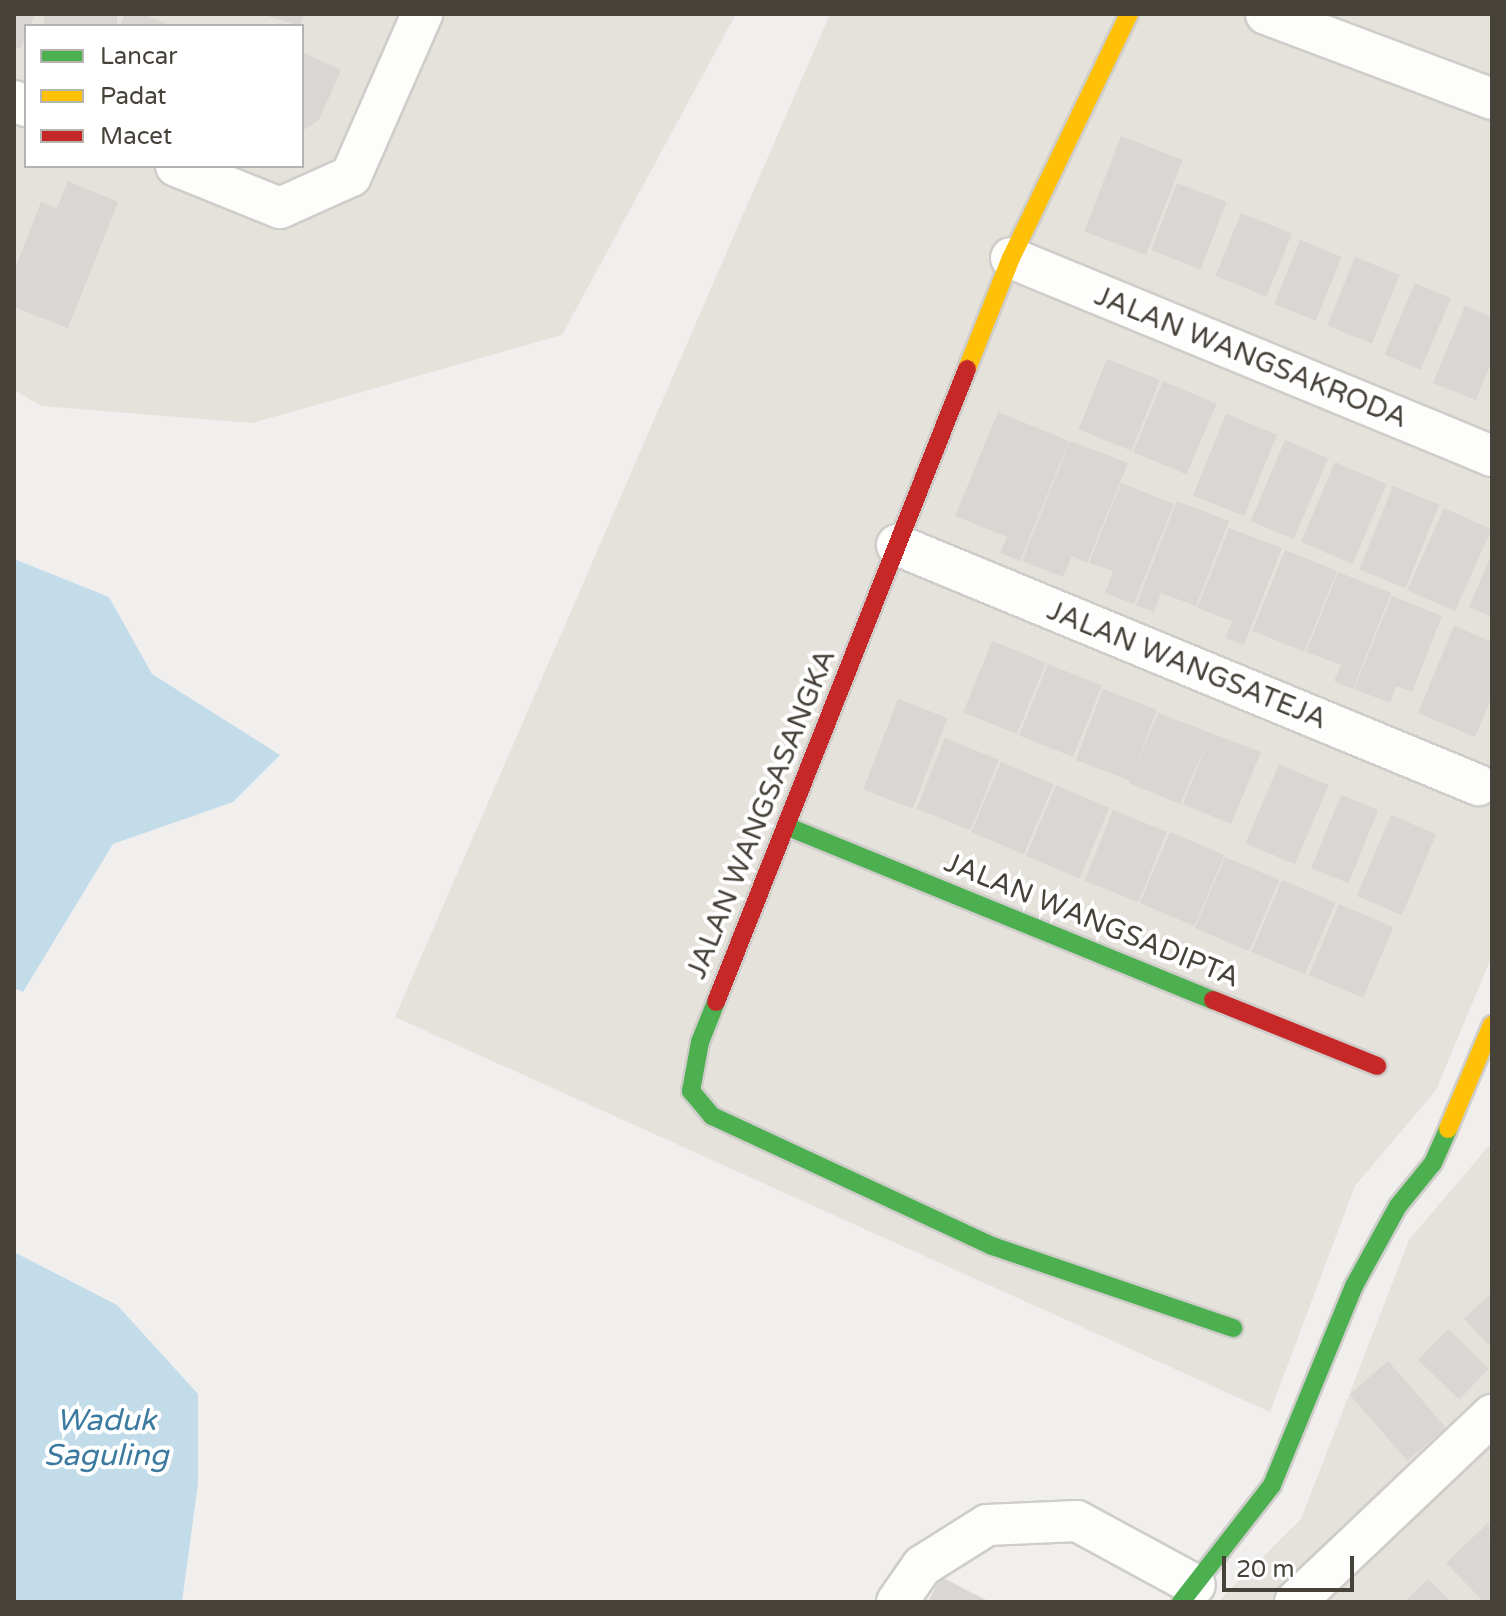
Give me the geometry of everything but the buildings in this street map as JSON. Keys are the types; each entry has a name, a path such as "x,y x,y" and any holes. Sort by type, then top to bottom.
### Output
{"street":[{"path":"181,168 280,208 351,176 422,14"},
{"name":"JALAN WANGSASANGKA","path":"1129,14 1011,258 700,1042 691,1091 712,1116 992,1246 1233,1328"},
{"path":"1266,14 1492,99"},
{"name":"JALAN WANGSAKRODA","path":"1011,258 1492,456"},
{"name":"JALAN WANGSATEJA","path":"897,545 1478,785"},
{"name":"JALAN WANGSADIPTA","path":"786,826 1377,1066"},
{"path":"897,1602 922,1566 987,1525 1077,1521 1188,1594 1272,1485 1354,1286 1385,1226 1433,1163 1492,1025"},
{"path":"1295,1602 1492,1415"}],"shaded area":[{"path":"14,14 736,14 562,335 252,423 41,406 14,390"},
{"path":"830,14 1492,14 1492,956 1436,1090 1355,1186 1270,1412 395,1017"},
{"path":"1492,1142 1492,1602 1218,1602 1301,1519 1409,1240"}],"water":[{"path":"14,559 109,597 152,674 280,755 233,802 113,844 23,992 14,988"},
{"name":"Waduk Saguling","path":"14,1252 117,1305 198,1394 198,1483 182,1602 14,1602"}],"traffic: fast":[{"path":"786,826 1213,1000"},
{"path":"716,1002 700,1042 691,1091 712,1116 992,1246 1233,1328"},
{"path":"1181,1602 1272,1485 1354,1286 1398,1206 1433,1163 1448,1129"}],"traffic: slow":[{"path":"967,369 1011,258 1129,14"},
{"path":"1448,1129 1492,1025"}],"traffic: jam":[{"path":"716,1002 967,369"},
{"path":"1213,1000 1377,1066"}]}
